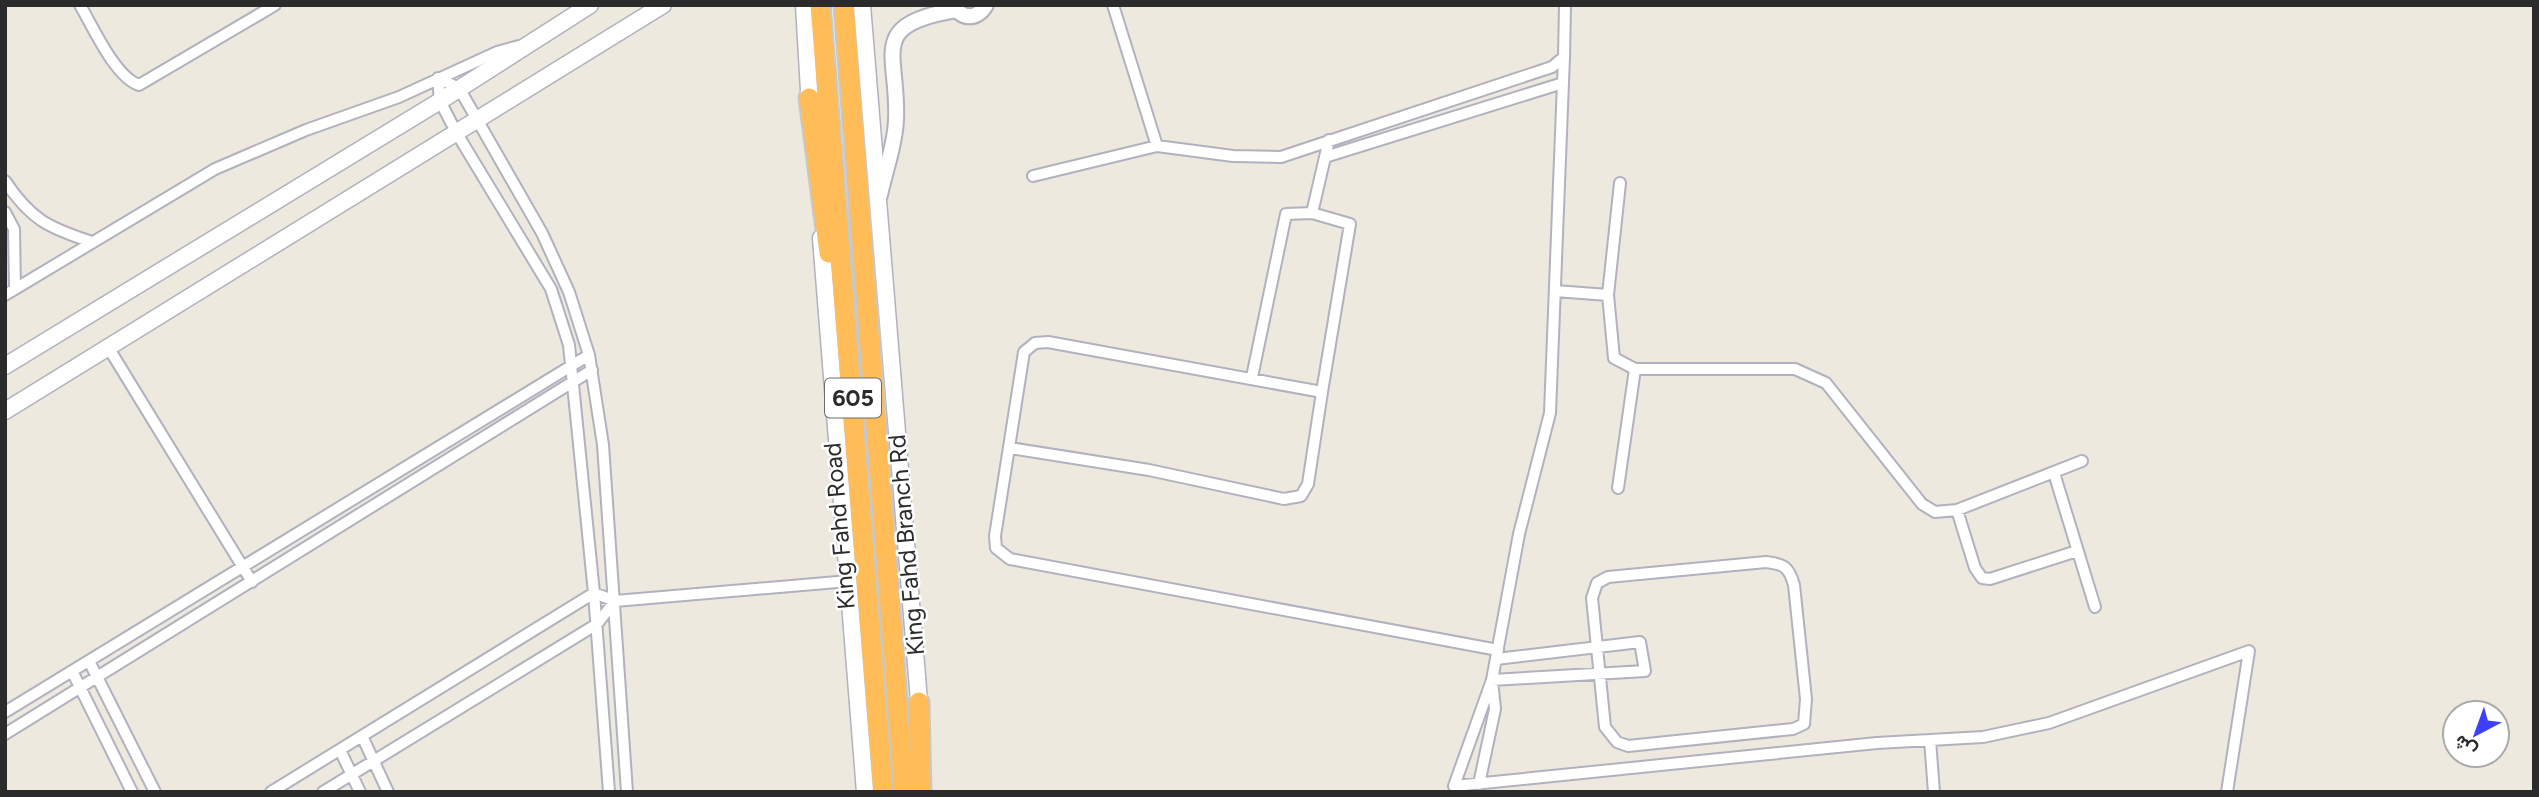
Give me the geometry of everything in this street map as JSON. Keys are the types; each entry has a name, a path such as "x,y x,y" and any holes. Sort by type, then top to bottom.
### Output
{"highway":[{"name":"King Fahd Road","path":"820,5 883,792"},
{"name":"King Fahd Road","path":"844,5 904,792"},
{"path":"809,97 861,504"},
{"path":"919,702 920,792"}],"main road":[{"path":"5,366 440,101 590,5"},
{"path":"5,411 663,5"},
{"path":"804,5 809,97 865,792"},
{"name":"King Fahd Branch Rd","path":"862,5 927,792"}],"street":[{"path":"80,5 117,66 131,82 139,85 275,5"},
{"path":"878,204 896,122 892,51 895,38 906,24 925,15 955,8 962,15 972,17 986,5"},
{"path":"1113,5 1157,146"},
{"path":"1565,5 1550,413 1519,534 1492,680 1454,786 1983,737 2049,723 2249,652 2227,792"},
{"path":"10,292 215,169 438,78 497,51 525,45"},
{"path":"1033,176 1157,146 1233,156 1281,157 1552,67 1564,57"},
{"path":"438,78 459,88 542,233 569,292 589,355 603,445 627,792"},
{"path":"438,78 440,101 456,132 551,289 573,363 609,792"},
{"path":"1325,157 1563,83"},
{"path":"1312,213 1329,140"},
{"path":"5,181 32,216 55,230 92,242"},
{"path":"1620,183 1608,295 1612,351 1615,358 1635,369 1795,369 1826,383 1923,504 1935,512 1957,510 2082,461"},
{"path":"5,212 14,229 10,292"},
{"path":"1010,448 1149,470 1284,499 1301,496 1308,484 1350,225 1312,213 1286,214 1252,377"},
{"path":"1555,290 1608,295"},
{"path":"1322,392 1252,377 1048,342 1035,344 1024,352 995,536 996,548 1010,559 1497,654 1640,642 1645,671 1492,680"},
{"path":"108,348 252,582"},
{"path":"5,712 589,355"},
{"path":"1618,488 1635,369"},
{"path":"5,734 592,370"},
{"path":"2054,473 2095,607"},
{"path":"1957,510 1975,568 1982,578 1990,579 2077,551"},
{"path":"1766,562 1782,564 1790,571 1794,585 1807,716 1804,724 1793,729 1628,746 1617,742 1605,727 1600,673 1592,598 1597,583 1608,577 1766,562"},
{"path":"594,593 615,601 849,581"},
{"path":"271,792 594,593"},
{"path":"323,792 597,624 615,601"},
{"path":"89,661 155,792"},
{"path":"72,671 132,792"},
{"path":"1479,784 1496,709 1492,680"},
{"path":"362,736 388,792"},
{"path":"1930,740 1934,792"},
{"path":"340,750 360,792"}]}
